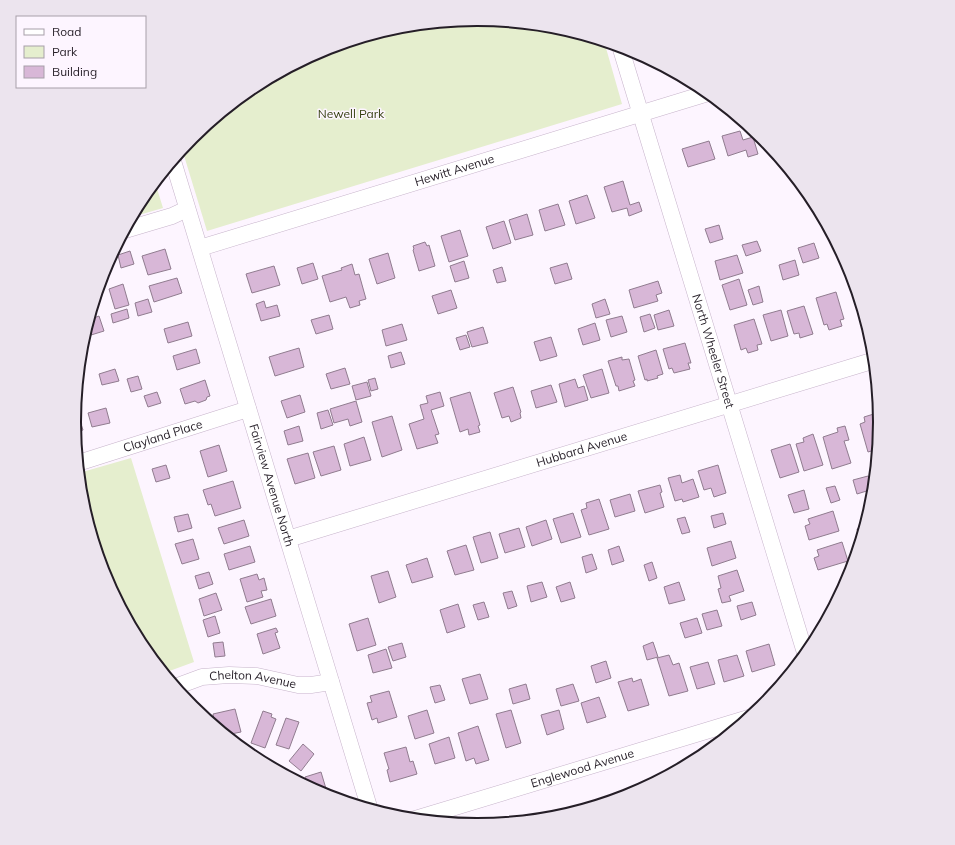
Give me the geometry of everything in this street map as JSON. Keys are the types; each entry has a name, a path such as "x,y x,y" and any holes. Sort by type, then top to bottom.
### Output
{"street":[{"name":"North Wheeler Street","path":"622,53 804,648"},
{"name":"Hewitt Avenue","path":"200,248 641,114 700,95"},
{"name":"Fairview Avenue North","path":"175,166 368,803"},
{"path":"132,228 172,216 187,209"},
{"name":"Hubbard Avenue","path":"288,539 869,362"},
{"name":"Clayland Place","path":"83,461 248,409"},
{"name":"Chelton Avenue","path":"180,685 202,677 229,675 257,676 311,686 331,682"},
{"name":"Englewood Avenue","path":"426,816 739,721"}],"green space":[{"name":"Newell Park","path":"478,26 529,29 606,47 622,104 207,231 184,156 216,124 236,108 279,79 302,67 350,47 375,40 426,29 452,27"},
{"path":"157,189 163,208 140,215"},
{"path":"131,458 194,662 169,671 134,621 111,574 102,550 89,500 84,472"}],"building":[{"path":"740,131 743,140 753,137 758,154 748,157 746,150 728,156 722,136"},
{"path":"709,141 715,159 688,167 682,149"},
{"path":"623,181 630,205 639,202 642,211 629,216 627,208 612,212 604,187"},
{"path":"587,195 595,218 576,224 569,201"},
{"path":"558,204 565,225 545,231 539,210"},
{"path":"527,214 533,235 515,240 509,220"},
{"path":"504,221 511,243 493,249 486,227"},
{"path":"719,225 723,239 710,243 705,229"},
{"path":"460,230 468,256 449,262 441,236"},
{"path":"757,241 761,251 746,256 742,245"},
{"path":"425,242 427,246 429,245 435,266 419,271 413,246"},
{"path":"814,243 819,258 803,263 798,248"},
{"path":"165,249 171,269 148,275 142,256"},
{"path":"130,251 134,264 121,268 118,255"},
{"path":"388,253 395,278 377,284 369,259"},
{"path":"737,255 743,273 720,280 715,261"},
{"path":"795,260 799,275 783,280 779,265"},
{"path":"464,261 469,278 455,282 450,266"},
{"path":"313,263 318,279 302,284 297,268"},
{"path":"567,263 572,279 555,284 550,268"},
{"path":"352,264 355,275 359,274 366,299 359,301 360,305 350,308 346,297 330,302 322,276 342,270 341,268"},
{"path":"274,266 280,285 252,293 246,274"},
{"path":"502,267 506,281 497,283 493,270"},
{"path":"177,278 182,293 154,302 149,286"},
{"path":"739,279 747,305 730,310 722,285"},
{"path":"658,281 662,293 656,295 658,301 634,308 629,290"},
{"path":"123,284 129,305 115,309 109,289"},
{"path":"759,286 763,302 753,305 748,290"},
{"path":"451,290 457,308 438,314 432,296"},
{"path":"836,292 844,319 840,320 842,326 829,330 827,324 824,325 816,298"},
{"path":"148,299 152,312 138,316 135,303"},
{"path":"605,299 610,314 596,318 592,304"},
{"path":"264,301 266,308 277,305 280,316 261,321 256,304"},
{"path":"804,306 813,334 800,338 799,333 794,334 787,311"},
{"path":"127,309 129,318 113,323 111,314"},
{"path":"669,310 674,326 658,330 654,315"},
{"path":"781,310 788,336 771,341 763,315"},
{"path":"650,314 655,328 644,332 640,317"},
{"path":"329,315 333,329 316,334 311,320"},
{"path":"99,316 104,331 91,335 95,320 96,317"},
{"path":"622,316 627,332 611,337 606,320"},
{"path":"754,319 762,344 757,345 758,350 748,353 746,348 741,350 734,325"},
{"path":"188,322 192,336 168,343 164,329"},
{"path":"595,323 600,340 583,345 578,329"},
{"path":"402,324 407,340 386,346 382,330"},
{"path":"483,327 488,343 472,347 467,332"},
{"path":"466,335 470,347 460,350 456,338"},
{"path":"551,337 557,356 540,361 534,342"},
{"path":"685,343 691,363 688,363 690,369 674,373 672,368 669,369 663,349"},
{"path":"299,348 304,367 275,376 269,357"},
{"path":"196,349 200,363 177,370 173,356"},
{"path":"656,350 663,374 657,376 658,378 647,381 647,379 645,380 638,356"},
{"path":"401,352 405,364 391,368 388,356"},
{"path":"622,357 622,360 629,359 635,380 633,381 635,386 619,391 608,361"},
{"path":"345,368 350,384 331,389 326,374"},
{"path":"115,369 119,381 102,385 99,374"},
{"path":"602,369 609,393 591,398 583,375"},
{"path":"138,376 142,389 131,392 127,379"},
{"path":"375,378 378,389 371,391 368,380"},
{"path":"575,379 578,388 584,386 588,400 565,407 559,384"},
{"path":"205,380 210,396 207,397 206,400 198,403 195,401 185,404 180,389"},
{"path":"367,382 371,396 356,400 352,386"},
{"path":"551,385 557,402 536,408 531,391"},
{"path":"513,387 521,412 521,418 511,422 509,416 502,418 494,393"},
{"path":"157,392 161,403 148,407 144,396"},
{"path":"440,392 444,406 431,410 439,434 435,435 438,443 417,449 409,424 424,419 420,405 428,403 426,396"},
{"path":"470,392 480,425 478,426 480,432 469,435 468,429 460,432 450,398"},
{"path":"300,395 305,412 287,418 281,401"},
{"path":"356,401 362,422 350,426 348,419 334,423 330,409"},
{"path":"106,408 110,423 92,427 88,413"},
{"path":"328,410 333,425 321,429 317,413"},
{"path":"874,414 873,451 868,452 860,424 865,422 864,417"},
{"path":"392,416 402,450 382,457 372,422"},
{"path":"299,426 303,441 288,445 284,431"},
{"path":"845,426 849,440 844,441 851,463 832,469 823,437 838,432 837,428"},
{"path":"813,434 823,465 804,471 796,444 804,442 803,438"},
{"path":"364,437 371,460 350,466 344,444"},
{"path":"790,444 799,472 780,478 771,450"},
{"path":"219,445 227,471 208,477 200,451"},
{"path":"334,446 341,470 321,476 313,452"},
{"path":"308,453 315,478 295,484 287,459"},
{"path":"166,465 170,478 156,482 152,469"},
{"path":"718,465 726,493 714,497 711,488 704,490 698,471"},
{"path":"680,475 682,483 693,479 699,497 683,502 682,499 675,501 668,478"},
{"path":"868,476 870,481 868,491 857,494 853,480"},
{"path":"233,481 241,508 215,516 211,504 208,505 203,490"},
{"path":"660,485 662,492 660,493 664,507 645,513 638,491"},
{"path":"835,486 840,500 831,503 826,488"},
{"path":"804,490 809,509 794,513 788,495"},
{"path":"630,494 635,511 615,517 610,500"},
{"path":"599,499 609,529 589,535 581,510 587,508 586,503"},
{"path":"833,511 839,531 809,540 805,526 810,524 808,519"},
{"path":"573,513 581,537 561,543 553,519"},
{"path":"723,513 726,524 714,528 711,516"},
{"path":"188,514 192,528 178,532 174,517"},
{"path":"685,517 690,532 682,534 677,519"},
{"path":"244,520 249,536 224,544 218,528"},
{"path":"546,520 552,539 532,546 526,527"},
{"path":"519,528 525,547 505,553 499,534"},
{"path":"490,532 498,558 481,563 473,537"},
{"path":"193,539 199,559 182,564 175,544"},
{"path":"731,541 736,558 712,566 707,548"},
{"path":"842,542 848,561 818,570 814,558 819,556 817,550"},
{"path":"466,545 474,570 455,575 447,551"},
{"path":"250,546 255,562 229,570 224,554"},
{"path":"619,546 624,561 612,565 608,550"},
{"path":"592,554 597,569 586,573 582,557"},
{"path":"427,558 433,577 412,583 406,565"},
{"path":"652,562 657,578 649,581 644,565"},
{"path":"737,570 744,591 729,596 731,601 722,603 718,589 721,588 718,576"},
{"path":"388,571 396,597 379,603 371,576"},
{"path":"209,572 213,584 199,589 195,576"},
{"path":"257,574 259,580 264,578 267,590 261,591 263,597 247,602 240,579"},
{"path":"542,582 547,597 531,602 527,586"},
{"path":"570,582 575,598 561,602 556,587"},
{"path":"679,582 685,600 669,604 664,587"},
{"path":"512,591 517,606 508,609 503,593"},
{"path":"216,593 222,610 204,616 199,599"},
{"path":"271,599 276,616 251,624 245,607"},
{"path":"484,602 489,617 478,620 473,605"},
{"path":"752,602 756,615 741,620 737,606"},
{"path":"458,604 465,627 447,633 440,610"},
{"path":"717,610 722,626 707,630 702,614"},
{"path":"215,616 220,633 208,637 203,620"},
{"path":"368,618 376,645 357,651 349,624"},
{"path":"697,618 702,633 685,638 680,623"},
{"path":"276,628 278,632 275,633 280,648 263,654 257,634"},
{"path":"223,642 225,656 215,657 213,643"},
{"path":"653,642 658,657 647,660 643,646"},
{"path":"402,643 406,657 393,661 388,647"},
{"path":"769,644 775,665 752,672 746,651"},
{"path":"386,649 392,668 373,673 368,655"},
{"path":"669,655 673,665 679,663 688,691 669,696 657,658"},
{"path":"737,655 744,676 724,682 718,660"},
{"path":"606,661 611,678 596,683 591,666"},
{"path":"708,662 715,684 697,689 690,667"},
{"path":"480,674 488,699 470,704 462,679"},
{"path":"632,678 633,682 641,679 649,705 628,711 618,682"},
{"path":"526,684 530,699 513,704 509,689"},
{"path":"573,684 579,701 561,706 556,689"},
{"path":"440,685 445,700 435,703 430,687"},
{"path":"389,691 397,717 378,723 377,718 372,720 367,703 372,702 370,696"},
{"path":"599,697 606,717 587,723 581,703"},
{"path":"235,709 241,732 232,734 214,719 213,714"},
{"path":"427,710 434,733 415,739 408,716"},
{"path":"511,710 521,743 506,748 496,714"},
{"path":"559,710 564,729 547,735 541,715"},
{"path":"263,711 272,714 271,717 276,719 265,748 251,743"},
{"path":"286,718 299,722 289,749 276,745"},
{"path":"478,726 489,760 476,764 474,758 466,761 458,733"},
{"path":"449,737 455,758 435,764 429,744"},
{"path":"303,744 314,754 301,771 289,761"},
{"path":"406,747 410,762 413,761 417,774 390,782 387,770 389,769 384,753"},
{"path":"321,772 326,789 306,780 305,777"}]}
